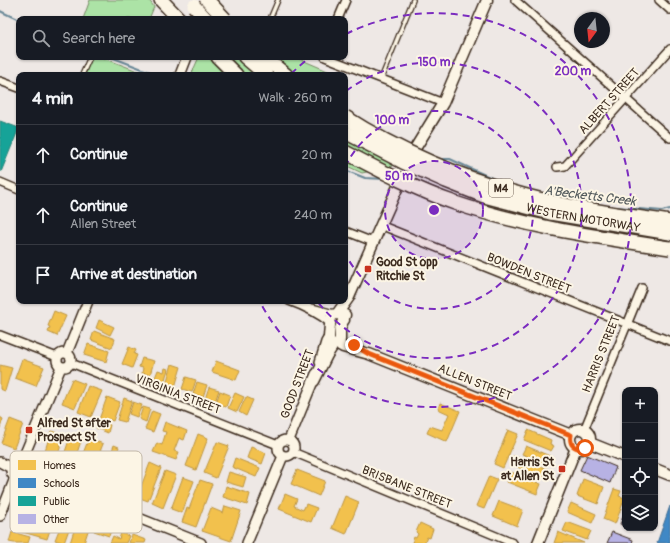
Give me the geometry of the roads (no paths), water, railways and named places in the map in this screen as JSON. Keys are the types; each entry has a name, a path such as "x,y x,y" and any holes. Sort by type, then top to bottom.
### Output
{"highway":[{"path":"161,0 176,16"},
{"path":"167,0 180,16"},
{"path":"200,5 220,16"},
{"path":"220,60 232,71"},
{"path":"248,60 262,72"},
{"path":"268,60 282,72"},
{"name":"WESTERN MOTORWAY","path":"348,119 407,152 467,177 524,195 574,207 670,222"},
{"name":"WESTERN MOTORWAY","path":"348,134 402,162 484,196 550,213 670,233"},
{"name":"WESTERN MOTORWAY","path":"348,153 424,191 455,203 485,212 527,224 556,230 670,248"}],"main road":[{"path":"416,147 443,104 487,0"},
{"path":"348,299 400,182"},
{"path":"335,340 331,328 345,304"},
{"path":"314,380 340,329 336,318"},
{"name":"ALLEN STREET","path":"335,340 351,344 369,354 571,435"},
{"path":"578,429 584,430 589,434 590,443 585,448 576,448 570,441 571,435 578,429"},
{"path":"590,443 622,456"},
{"path":"538,543 576,448"},
{"path":"658,470 670,475"}],"street":[{"path":"339,16 346,0"},
{"path":"515,0 670,138"},
{"path":"659,0 670,10"},
{"path":"200,5 202,16"},
{"path":"200,5 225,16"},
{"name":"ALBERT STREET","path":"557,167 565,170 670,49"},
{"path":"181,72 186,60"},
{"path":"333,60 443,104"},
{"path":"0,81 16,87"},
{"path":"0,182 16,189"},
{"name":"BOWDEN STREET","path":"380,225 670,341"},
{"path":"348,232 373,242"},
{"name":"HARRIS STREET","path":"584,430 642,288"},
{"path":"67,353 87,304"},
{"path":"296,304 325,318 336,318"},
{"path":"0,335 57,357"},
{"path":"57,357 62,353 67,353"},
{"path":"61,367 66,367 71,363 71,358 67,353"},
{"path":"57,357 57,362 61,367"},
{"name":"VIRGINIA STREET","path":"71,363 278,444"},
{"path":"27,451 61,367"},
{"name":"GOOD STREET","path":"289,440 314,380"},
{"path":"284,440 289,440 293,444 293,452 289,456 283,456 278,452 278,444 284,440"},
{"name":"BRISBANE STREET","path":"293,452 513,543"},
{"path":"247,543 283,456"},
{"path":"0,462 10,467"},
{"path":"0,516 10,491"},
{"path":"142,519 201,543"}],"lane":[{"path":"271,16 278,0"},
{"path":"381,79 413,0"},
{"path":"83,72 89,60"}],"waterway":[{"name":"A'Becketts Creek","path":"0,11 16,19"},
{"name":"A'Becketts Creek","path":"119,60 150,72"},
{"name":"A'Becketts Creek","path":"443,159 450,159 496,180"},
{"name":"A'Becketts Creek","path":"348,171 365,178 385,179"},
{"name":"A'Becketts Creek","path":"616,207 662,211 670,209"}],"tunnel":[{"path":"400,182 411,158"}],"place":[{"name":"Good St opp Ritchie St","path":"368,269"},
{"name":"Alfred St after Prospect St","path":"29,430"},
{"name":"Harris St at Allen St","path":"562,469"}]}
